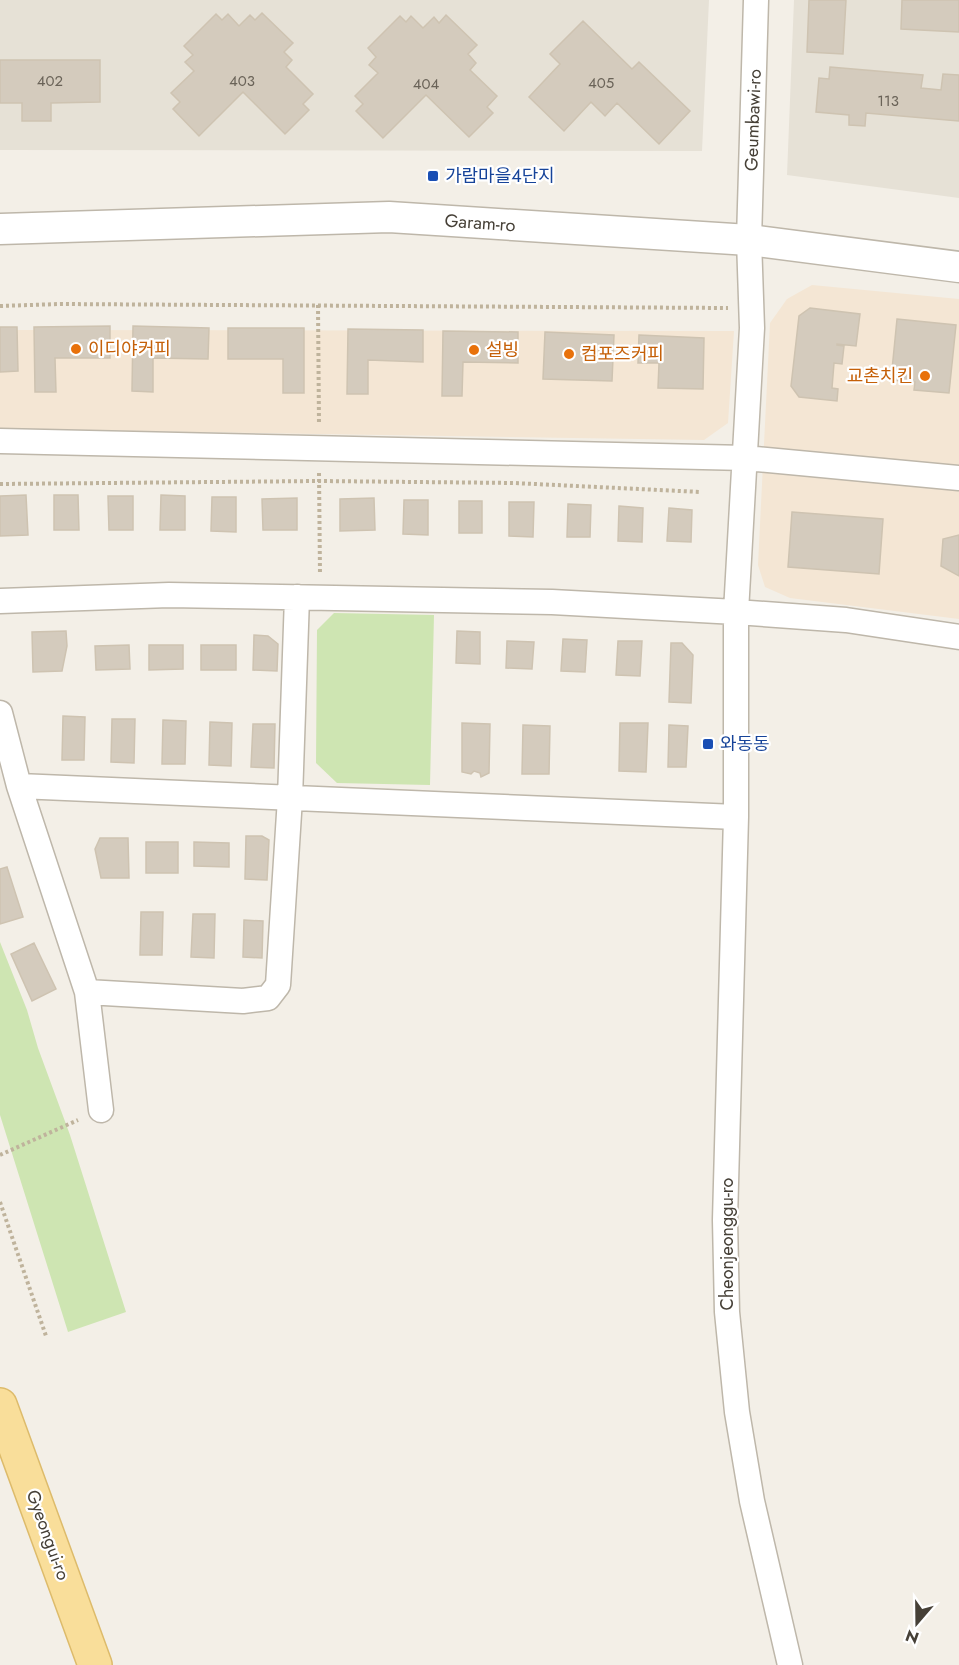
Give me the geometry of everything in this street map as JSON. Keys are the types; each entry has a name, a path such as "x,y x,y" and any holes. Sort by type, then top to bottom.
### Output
{"main road":[{"name":"Gyeongui-ro","path":"0,1405 95,1665"}],"street":[{"name":"Geumbawi-ro","path":"746,458 752,328 749,240 756,0"},
{"name":"Garam-ro","path":"0,230 389,217 749,240 959,267"},
{"path":"0,441 746,458 959,478"},
{"name":"Cheonjeonggu-ro","path":"746,458 736,612 736,817 725,1220 727,1312 737,1413 753,1501 790,1665"},
{"path":"0,601 169,595 552,602 846,620 959,637"},
{"path":"87,992 243,1001 268,998 279,985 290,798 308,597"},
{"path":"0,713 19,786 87,992 101,1110"},
{"path":"19,786 736,817"}],"path":[{"path":"0,306 60,304 732,308"},
{"path":"308,597 320,481 318,305"},
{"path":"0,484 320,481 514,483 701,492"},
{"path":"0,1155 101,1110"},
{"path":"0,1202 46,1336"}],"shaded area":[{"path":"0,0 709,0 702,151 0,150"},
{"path":"794,0 959,0 959,198 787,175"},
{"path":"812,285 959,299 959,619 790,598 765,587 758,565 770,323 787,299"},
{"path":"0,330 734,331 728,423 704,440 0,429"}],"green space":[{"path":"334,613 434,615 430,785 337,783 316,763 317,630"},
{"path":"0,942 27,1010 38,1048 70,1135 126,1312 68,1332 0,1115"}],"building":[{"path":"809,0 846,0 843,54 807,52"},
{"path":"902,0 959,0 959,32 901,29"},
{"path":"262,13 293,43 284,52 292,60 286,67 313,94 303,104 309,110 285,134 243,92 199,136 173,109 180,102 171,93 194,71 185,62 193,55 184,46 216,14 222,20 228,14 239,26 250,15 255,20"},
{"path":"446,15 477,45 468,54 476,63 470,70 497,96 487,107 493,113 469,137 426,95 383,138 356,111 363,104 355,96 378,73 369,65 376,57 368,48 400,16 406,22 411,16 423,28 434,17 439,23"},
{"path":"583,21 632,69 639,62 690,111 659,144 617,103 605,116 591,102 564,131 529,97 560,64 550,54"},
{"path":"0,60 100,60 100,102 51,103 51,121 22,121 22,103 0,103"},
{"path":"830,67 923,75 921,88 941,90 943,74 959,75 959,121 866,113 865,126 849,125 849,115 816,112 819,78 829,79"},
{"path":"810,308 860,314 856,346 837,344 844,346 842,364 834,363 832,388 838,389 837,401 799,397 791,386 799,316"},
{"path":"897,319 956,325 949,393 914,390 915,382 891,380"},
{"path":"110,326 110,358 55,358 56,392 35,392 34,327"},
{"path":"133,326 209,328 208,359 153,358 153,392 132,391"},
{"path":"0,327 17,327 18,371 0,372"},
{"path":"228,328 304,328 304,393 283,393 283,359 228,359"},
{"path":"348,329 423,330 423,362 368,360 368,394 347,394"},
{"path":"443,331 518,332 518,363 463,362 462,396 442,396"},
{"path":"545,332 614,335 612,381 543,379"},
{"path":"639,335 704,338 703,389 658,388 659,363 638,363"},
{"path":"26,495 28,535 0,536 0,496"},
{"path":"54,495 78,495 79,530 54,530"},
{"path":"161,495 185,496 185,530 160,530"},
{"path":"108,496 133,496 133,530 109,530"},
{"path":"212,497 236,497 236,532 211,531"},
{"path":"297,498 297,530 263,530 262,499"},
{"path":"374,498 375,530 340,531 340,499"},
{"path":"404,500 428,500 428,535 403,534"},
{"path":"459,501 482,501 482,533 459,533"},
{"path":"509,502 534,502 533,537 509,536"},
{"path":"568,504 591,505 590,537 567,537"},
{"path":"619,506 643,508 642,542 618,541"},
{"path":"669,508 692,510 691,542 667,541"},
{"path":"792,512 883,519 879,574 788,567"},
{"path":"959,535 959,576 941,566 943,539"},
{"path":"66,631 67,646 62,671 33,672 32,632"},
{"path":"457,631 480,632 480,664 456,663"},
{"path":"254,635 268,636 278,644 277,671 253,670"},
{"path":"563,639 587,640 585,672 561,671"},
{"path":"507,641 534,642 532,669 506,668"},
{"path":"618,641 642,641 640,676 616,675"},
{"path":"671,643 682,643 693,655 691,703 669,702"},
{"path":"129,645 130,669 96,670 95,646"},
{"path":"149,645 183,645 183,669 149,670"},
{"path":"201,645 236,645 236,670 201,670"},
{"path":"63,716 85,717 84,760 62,760"},
{"path":"112,719 135,719 134,763 111,762"},
{"path":"163,720 186,721 185,764 162,764"},
{"path":"210,722 232,723 231,766 209,765"},
{"path":"462,723 490,724 489,773 481,777 480,773 474,771 471,774 462,772"},
{"path":"620,723 648,723 646,772 619,771"},
{"path":"253,724 275,724 274,768 251,767"},
{"path":"523,725 550,726 549,774 522,774"},
{"path":"669,725 688,726 686,767 668,767"},
{"path":"246,836 262,836 269,840 267,880 245,879"},
{"path":"100,838 128,838 129,878 101,878 95,849"},
{"path":"146,842 178,842 178,873 146,873"},
{"path":"194,842 229,843 229,867 194,866"},
{"path":"7,867 23,917 0,924 0,869"},
{"path":"141,912 163,912 162,955 140,955"},
{"path":"193,914 215,914 214,958 191,957"},
{"path":"244,920 263,921 262,958 243,957"},
{"path":"34,943 56,989 32,1001 11,954"}],"place":[{"name":"가람마을4단지","path":"433,176"},
{"name":"이디야커피","path":"76,349"},
{"name":"설빙","path":"474,350"},
{"name":"컴포즈커피","path":"569,354"},
{"name":"교촌치킨","path":"925,376"},
{"name":"와동동","path":"708,744"}]}
